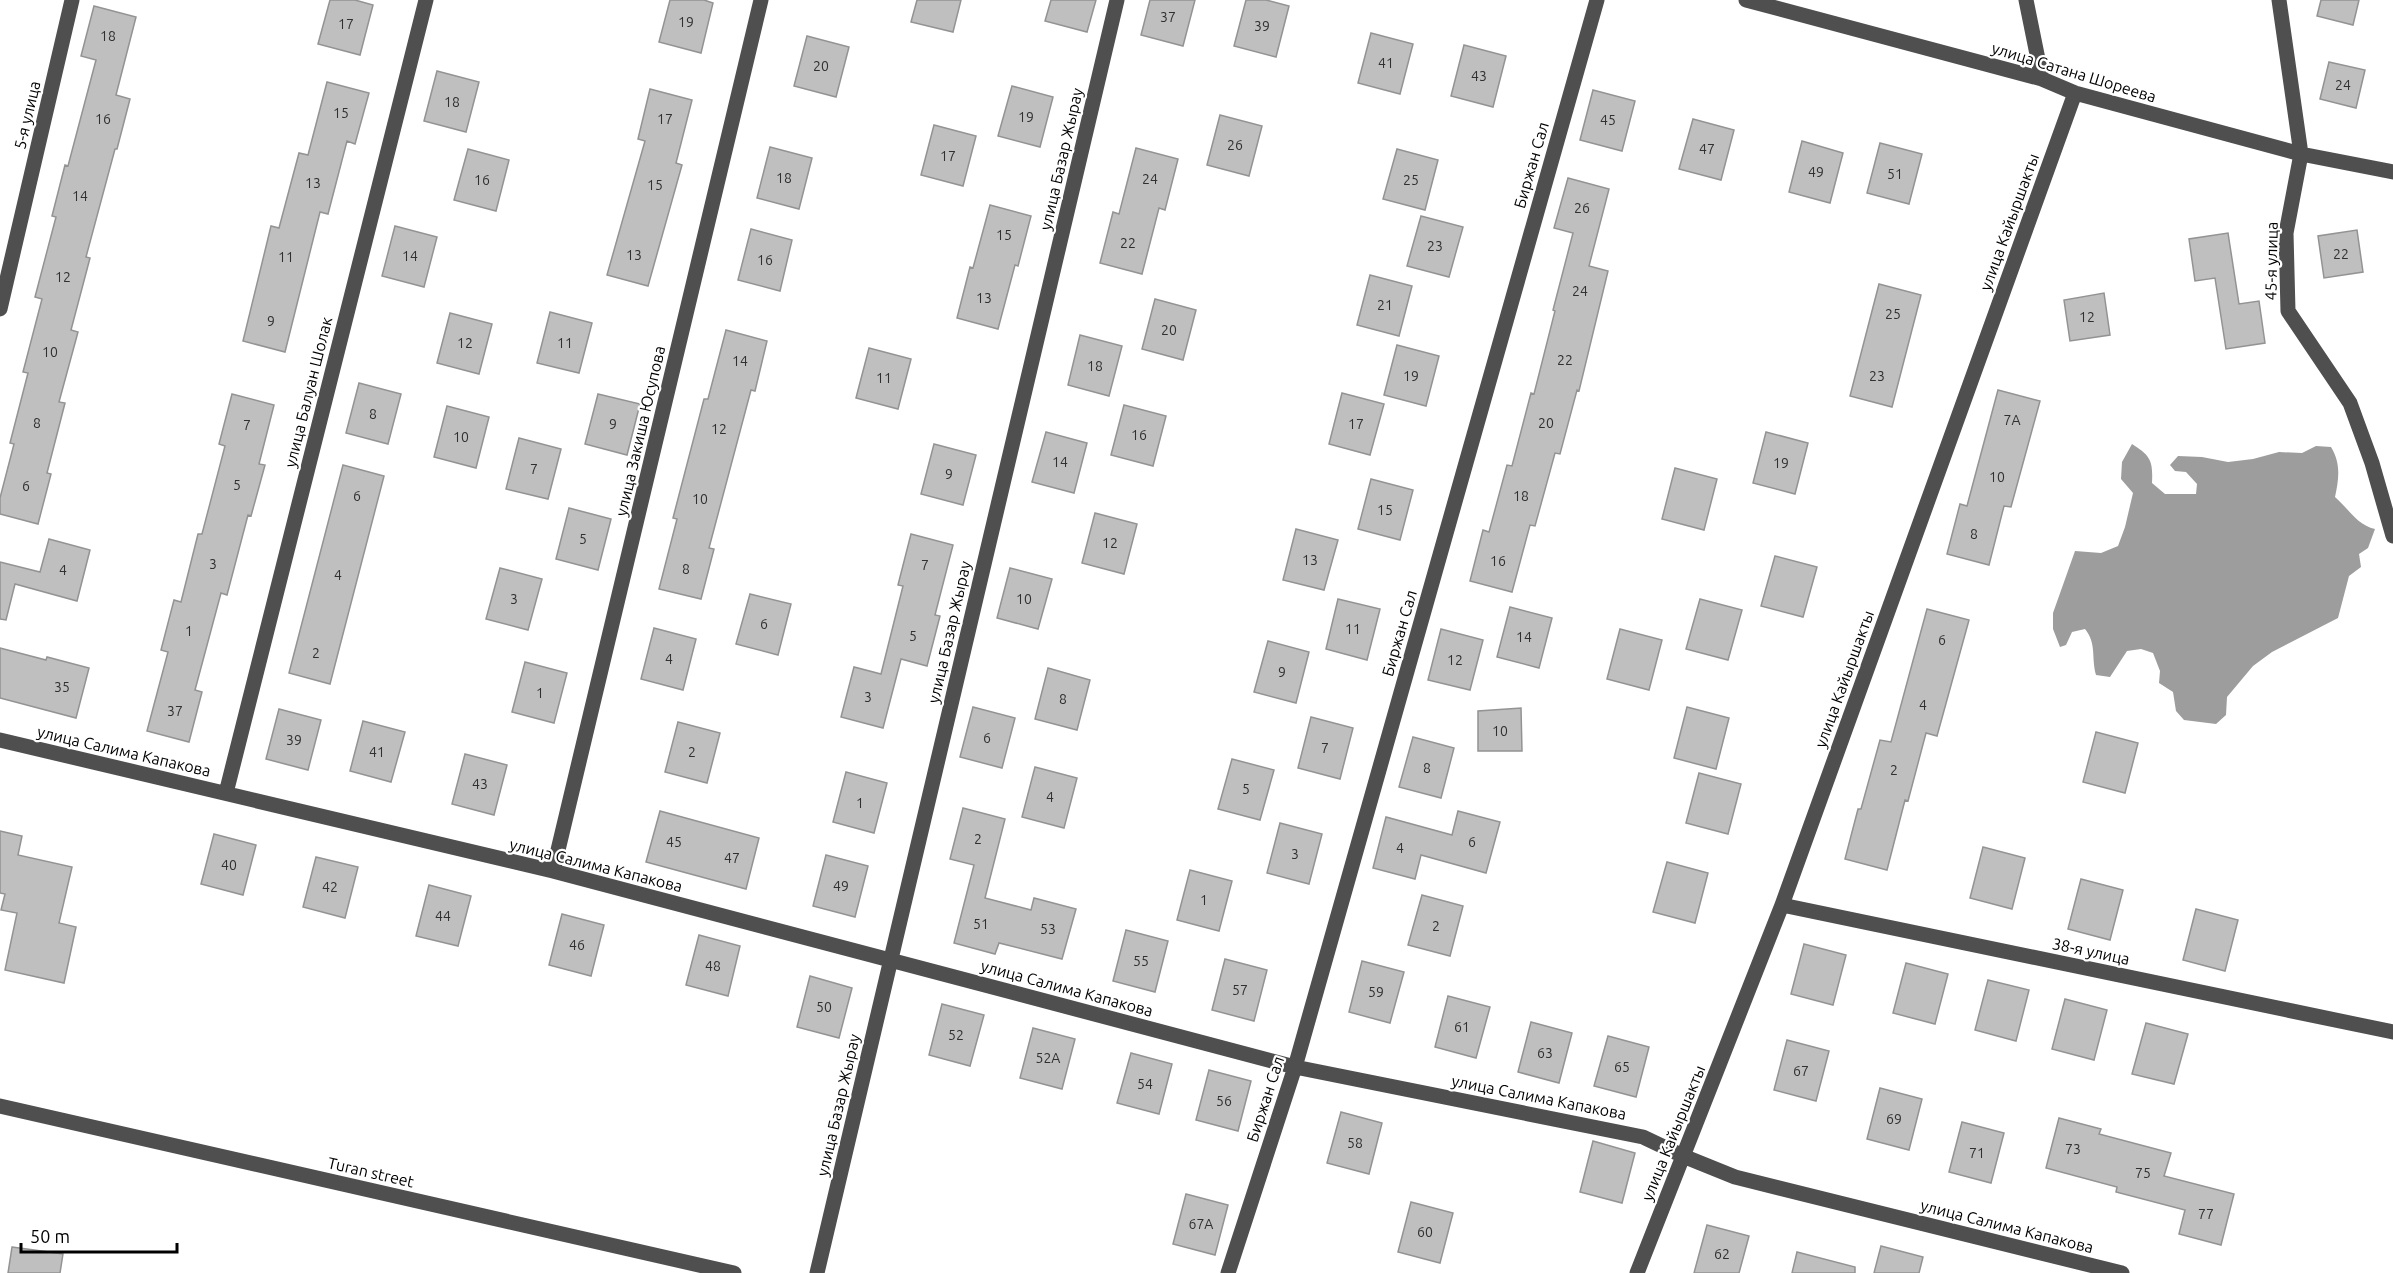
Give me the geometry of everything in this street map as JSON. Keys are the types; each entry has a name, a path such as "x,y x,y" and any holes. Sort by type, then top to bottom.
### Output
{"street":[{"name":"5-я улица","path":"0,309 72,0"},
{"name":"улица Балуан Шолак","path":"226,793 426,0"},
{"name":"улица Закиша Юсупова","path":"553,871 761,0"},
{"name":"улица Базар Жырау","path":"817,1273 1117,0"},
{"name":"Биржан Сал","path":"1228,1273 1295,1066 1597,0"},
{"name":"улица Сатана Шореева","path":"1746,0 2042,79 2074,93 2301,154 2393,172"},
{"path":"2026,0 2042,79"},
{"name":"45-я улица","path":"2279,0 2301,154 2286,233 2288,311 2349,403 2372,463 2393,536"},
{"name":"улица Кайыршакты","path":"1637,1273 1782,905 2074,93"},
{"name":"улица Салима Капакова","path":"0,740 553,871 1295,1066 1644,1137 1735,1177 2122,1273"},
{"name":"38-я улица","path":"1782,905 2393,1032"},
{"name":"Turan street","path":"0,1106 734,1273"}],"shaded area":[{"path":"2132,444 2147,456 2152,469 2152,483 2165,494 2196,494 2197,484 2186,472 2175,471 2170,465 2178,456 2202,457 2228,462 2253,459 2279,452 2302,453 2316,446 2331,447 2338,471 2335,497 2363,524 2375,529 2368,548 2359,554 2361,567 2349,576 2338,618 2272,652 2253,666 2227,697 2226,715 2216,724 2184,720 2176,711 2173,692 2159,683 2160,671 2153,653 2141,649 2127,651 2110,677 2096,675 2091,640 2085,629 2072,632 2066,645 2060,647 2053,629 2053,613 2075,551 2101,553 2118,546 2133,493 2121,479 2122,462"}],"building":[{"path":"330,0 355,0 373,5 360,55 318,44"},
{"path":"670,0 704,0 713,3 701,53 659,42"},
{"path":"917,0 961,0 953,32 911,22"},
{"path":"1051,0 1096,0 1087,32 1045,21"},
{"path":"1150,0 1195,0 1183,46 1141,35"},
{"path":"1246,0 1266,0 1289,6 1276,57 1234,46"},
{"path":"2321,0 2359,0 2353,25 2317,16"},
{"path":"94,6 136,17 116,95 130,99 86,257 90,258 71,330 78,332 59,402 65,403 47,473 51,474 38,524 0,514 0,498 14,444 10,443 28,373 23,372 42,299 35,297 56,217 52,216 65,165 68,166 96,60 81,56"},
{"path":"1371,33 1413,44 1400,94 1358,83"},
{"path":"807,36 849,47 836,97 794,86"},
{"path":"1464,45 1506,56 1493,107 1451,96"},
{"path":"2329,62 2365,70 2356,108 2320,99"},
{"path":"437,71 479,82 466,132 424,121"},
{"path":"327,82 369,93 355,144 347,141 328,214 320,212 285,352 243,341 271,226 279,228 299,153 308,155"},
{"path":"1012,86 1053,97 1040,147 998,136"},
{"path":"650,89 692,100 676,163 682,165 648,286 607,275 645,141 638,139"},
{"path":"1593,90 1635,101 1622,151 1580,140"},
{"path":"1220,115 1262,126 1249,176 1207,165"},
{"path":"1693,119 1734,130 1721,180 1679,169"},
{"path":"934,125 976,136 963,186 921,175"},
{"path":"1802,141 1843,153 1830,203 1789,192"},
{"path":"1880,143 1922,154 1909,204 1867,193"},
{"path":"770,147 812,158 799,209 757,198"},
{"path":"1136,148 1178,159 1165,210 1159,208 1142,274 1100,263 1113,212 1119,214"},
{"path":"468,149 509,160 496,211 454,200"},
{"path":"1397,149 1438,160 1425,210 1383,199"},
{"path":"1568,178 1609,189 1589,266 1608,271 1579,391 1577,390 1560,454 1555,453 1535,526 1530,525 1512,592 1470,581 1483,530 1489,532 1507,465 1512,466 1531,393 1534,394 1555,311 1553,310 1573,233 1554,228"},
{"path":"990,205 1031,216 998,329 957,318 970,267 973,268"},
{"path":"1421,216 1463,227 1449,277 1407,266"},
{"path":"395,226 437,237 424,287 382,276"},
{"path":"751,229 792,240 780,291 738,280"},
{"path":"2357,230 2363,272 2324,278 2318,236"},
{"path":"2228,233 2239,304 2259,301 2265,343 2226,349 2215,278 2195,281 2189,239"},
{"path":"1370,275 1412,286 1399,336 1357,325"},
{"path":"1879,284 1921,295 1892,407 1850,396"},
{"path":"2104,293 2110,335 2070,341 2064,300"},
{"path":"1155,299 1196,310 1183,360 1142,349"},
{"path":"550,312 592,323 579,373 537,363"},
{"path":"450,313 492,324 479,374 437,363"},
{"path":"726,330 767,341 755,391 751,390 709,548 714,549 701,599 659,589 677,519 673,518 704,399 708,399"},
{"path":"1080,335 1122,346 1109,396 1068,385"},
{"path":"1397,345 1439,356 1426,406 1384,395"},
{"path":"869,348 911,359 898,409 856,398"},
{"path":"359,383 401,394 388,444 346,433"},
{"path":"1998,390 2040,401 2011,507 2004,506 1989,565 1947,554 1960,504 1967,506"},
{"path":"1342,393 1384,404 1370,455 1329,444"},
{"path":"232,394 274,405 259,464 265,465 251,516 248,515 227,595 221,593 195,690 202,692 189,742 147,731 168,652 161,650 174,600 181,602 198,534 202,534 225,446 219,444"},
{"path":"598,394 640,404 627,455 585,444"},
{"path":"1124,405 1166,416 1153,466 1111,455"},
{"path":"447,406 489,417 476,468 434,457"},
{"path":"1046,432 1087,443 1074,493 1032,482"},
{"path":"1766,432 1808,443 1795,494 1753,483"},
{"path":"519,438 561,449 548,499 506,489"},
{"path":"934,444 976,455 963,505 921,494"},
{"path":"343,465 384,476 330,684 289,673"},
{"path":"1675,468 1717,479 1704,530 1662,519"},
{"path":"1371,479 1413,490 1400,540 1358,529"},
{"path":"569,508 611,519 598,570 556,559"},
{"path":"1095,513 1137,524 1124,574 1082,563"},
{"path":"1296,529 1338,540 1324,590 1283,580"},
{"path":"911,534 953,545 935,615 940,616 927,666 901,659 883,728 841,717 854,667 881,674 903,586 898,585"},
{"path":"49,539 90,550 77,601 15,584 6,620 0,619 0,562 40,572"},
{"path":"1775,556 1817,567 1803,617 1761,606"},
{"path":"500,568 542,579 528,630 486,619"},
{"path":"1010,568 1052,579 1038,629 997,618"},
{"path":"750,594 791,604 778,655 736,644"},
{"path":"1338,599 1380,609 1367,660 1326,649"},
{"path":"1700,599 1742,610 1728,660 1686,649"},
{"path":"1510,607 1552,618 1539,668 1497,657"},
{"path":"1927,609 1969,620 1937,736 1926,733 1908,801 1905,800 1887,870 1845,859 1880,740 1891,742"},
{"path":"654,628 696,639 683,690 641,679"},
{"path":"1441,629 1483,640 1470,690 1428,680"},
{"path":"1620,629 1662,640 1649,690 1607,679"},
{"path":"1268,641 1309,652 1296,703 1254,692"},
{"path":"0,648 89,668 76,718 0,698"},
{"path":"525,662 567,673 554,723 512,712"},
{"path":"1048,668 1090,680 1077,730 1035,719"},
{"path":"973,707 1015,718 1002,768 960,757"},
{"path":"1687,707 1729,718 1716,769 1674,758"},
{"path":"1521,708 1522,751 1478,751 1478,711"},
{"path":"279,709 321,720 308,770 266,759"},
{"path":"1311,717 1353,728 1340,779 1298,768"},
{"path":"363,721 405,732 391,782 350,771"},
{"path":"678,722 720,733 707,783 665,772"},
{"path":"2096,732 2138,743 2125,793 2083,782"},
{"path":"1413,737 1454,748 1441,798 1399,787"},
{"path":"465,754 507,765 494,815 452,804"},
{"path":"1232,759 1274,770 1260,820 1218,809"},
{"path":"1035,767 1077,778 1064,828 1022,817"},
{"path":"846,772 887,783 874,833 833,822"},
{"path":"1699,773 1741,784 1728,834 1686,823"},
{"path":"963,808 1005,819 985,898 1031,910 1034,898 1076,909 1062,959 999,943 995,954 954,943 974,865 950,859"},
{"path":"660,811 759,838 746,889 646,862"},
{"path":"1458,811 1500,822 1486,873 1421,855 1415,879 1373,868 1386,817 1452,835"},
{"path":"1280,823 1322,834 1309,884 1267,873"},
{"path":"0,831 22,836 18,855 72,867 59,923 76,927 64,983 5,970 17,913 1,910 5,894 0,893"},
{"path":"214,834 256,845 243,895 201,884"},
{"path":"1983,847 2025,858 2012,909 1970,898"},
{"path":"826,855 868,866 855,917 813,906"},
{"path":"316,857 358,867 345,918 303,907"},
{"path":"1667,862 1708,873 1695,923 1653,912"},
{"path":"1190,870 1232,881 1219,931 1177,920"},
{"path":"2081,879 2123,890 2110,940 2068,929"},
{"path":"429,885 471,896 458,946 416,936"},
{"path":"1422,895 1463,906 1450,956 1408,945"},
{"path":"2196,909 2238,920 2225,971 2183,960"},
{"path":"562,914 604,925 591,976 549,965"},
{"path":"1126,930 1168,941 1155,992 1113,981"},
{"path":"699,935 740,946 728,996 686,985"},
{"path":"1804,944 1846,955 1833,1005 1791,994"},
{"path":"1225,959 1267,970 1254,1021 1212,1010"},
{"path":"1362,961 1404,972 1390,1023 1349,1012"},
{"path":"1906,963 1948,974 1935,1024 1893,1013"},
{"path":"810,976 852,988 839,1038 797,1027"},
{"path":"1988,980 2029,990 2016,1041 1975,1030"},
{"path":"1448,996 1490,1007 1476,1058 1435,1047"},
{"path":"2065,999 2107,1010 2094,1060 2052,1049"},
{"path":"942,1004 984,1015 970,1066 929,1055"},
{"path":"1531,1022 1572,1033 1559,1083 1518,1072"},
{"path":"2146,1023 2188,1034 2174,1084 2132,1074"},
{"path":"1033,1028 1075,1039 1062,1089 1020,1078"},
{"path":"1608,1036 1649,1047 1636,1097 1594,1086"},
{"path":"1787,1040 1829,1051 1816,1101 1774,1090"},
{"path":"1131,1053 1172,1064 1159,1114 1117,1103"},
{"path":"1209,1070 1251,1081 1238,1131 1196,1120"},
{"path":"1880,1088 1922,1099 1909,1150 1867,1139"},
{"path":"1341,1112 1382,1123 1369,1174 1327,1163"},
{"path":"2059,1118 2101,1129 2099,1134 2171,1153 2164,1176 2234,1194 2221,1245 2179,1234 2185,1210 2116,1192 2117,1187 2046,1168"},
{"path":"1962,1122 2004,1133 1991,1183 1949,1172"},
{"path":"1593,1141 1635,1153 1622,1203 1580,1192"},
{"path":"1186,1194 1228,1205 1215,1255 1173,1244"},
{"path":"1411,1202 1453,1213 1440,1263 1398,1252"},
{"path":"1707,1225 1749,1236 1739,1273 1694,1273"},
{"path":"1881,1246 1923,1257 1919,1273 1874,1273"},
{"path":"12,1247 63,1254 60,1273 8,1273"},
{"path":"1797,1252 1855,1267 1855,1273 1792,1273"}]}
